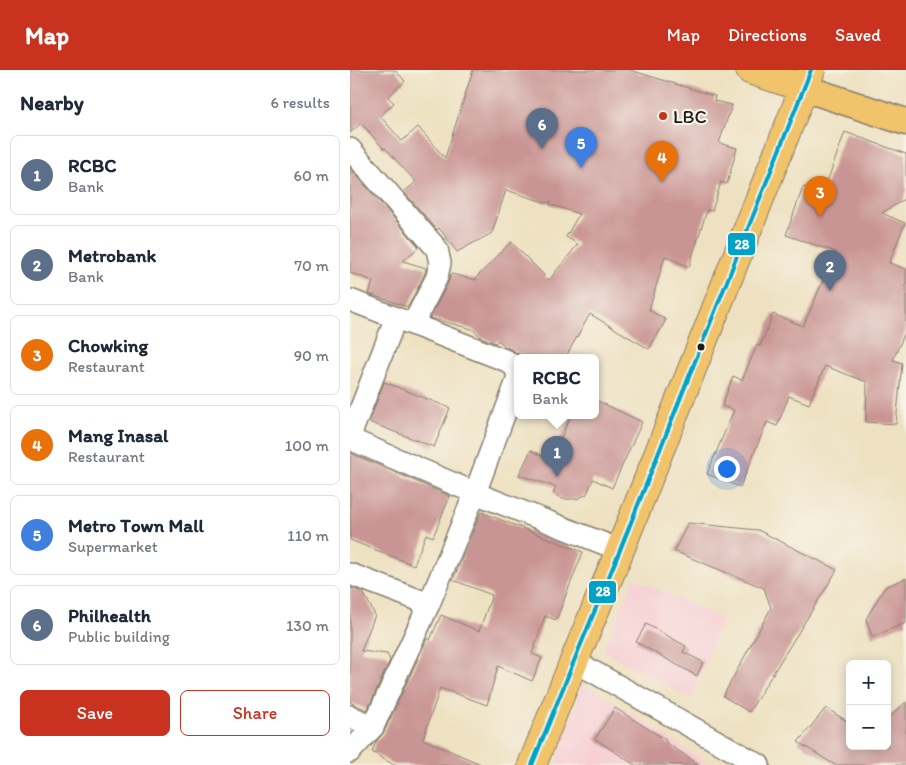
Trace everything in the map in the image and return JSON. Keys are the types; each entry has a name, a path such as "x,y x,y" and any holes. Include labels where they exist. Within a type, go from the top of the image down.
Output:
{"highway":[{"path":"532,765 808,79 750,70"}],"main road":[{"path":"808,79 906,122"}],"street":[{"path":"350,149 437,249 440,263 437,277 404,321 350,438 475,493 620,550"},
{"path":"350,300 507,361 514,366"},
{"path":"350,752 373,727 429,604 475,493 514,389"},
{"path":"350,574 429,604"},
{"path":"574,661 759,765"},
{"path":"350,716 373,727"}],"shaded area":[{"path":"634,578 722,619 691,699 603,651"},
{"path":"582,682 709,764 556,765"}],"building":[{"path":"350,70 395,70 405,81 388,97 394,103 380,116 402,141 418,127 445,158 473,70 630,70 715,96 714,101 732,105 719,143 737,148 727,184 721,182 712,211 707,210 689,267 665,256 649,310 666,320 649,349 590,314 567,354 518,354 498,340 495,343 481,337 472,329 430,318 451,274 477,280 476,278 511,242 549,280 578,244 566,237 579,214 549,204 552,201 547,203 506,190 492,233 457,252 439,228 437,230 404,192 416,182 361,123 350,133"},
{"path":"845,132 906,154 906,190 903,200 882,213 905,223 889,263 906,269 906,330 893,360 902,363 896,424 866,422 867,382 825,366 809,404 789,396 777,426 767,422 740,487 707,474 734,410 722,406 733,376 742,380 757,345 760,346 773,314 803,326 836,252 786,235 803,187 823,193"},
{"path":"350,168 419,247 403,261 426,268 408,307 369,294 373,281 350,273"},
{"path":"384,382 450,408 434,447 369,422"},
{"path":"599,401 642,422 612,488 593,479 587,494 577,499 562,499 553,493 556,487 519,475 531,450 550,460 570,419 599,419"},
{"path":"350,453 450,496 433,537 426,534 414,565 350,540"},
{"path":"481,512 583,552 556,620 545,616 532,654 542,658 532,681 498,666 487,705 440,688 423,739 483,765 394,765 372,752 376,742 384,732 427,639 430,640 441,615 479,631 492,595 453,580"},
{"path":"688,523 758,530 837,570 749,712 723,696 771,608 764,588 674,551"},
{"path":"906,578 906,623 872,637 866,619 885,587"},
{"path":"350,588 363,592 375,615 361,651 387,654 390,660 367,710 350,702"},
{"path":"646,624 686,646 683,652 703,662 697,676 636,642"},
{"path":"906,702 906,765 835,765 798,742 826,708 846,720 846,750 891,750 891,715"},
{"path":"615,708 666,740 665,742 700,765 635,765 595,739"}],"transit line":[{"name":"28","path":"532,765 620,550 811,70"}],"place":[{"name":"LBC","path":"663,116"},
{"name":"Philhealth","path":"542,149"},
{"name":"Metro Town Mall","path":"581,168"},
{"name":"Mang Inasal","path":"662,182"},
{"name":"Chowking","path":"820,217"},
{"name":"Metrobank","path":"830,291"},
{"name":"RCBC","path":"557,477"}]}
